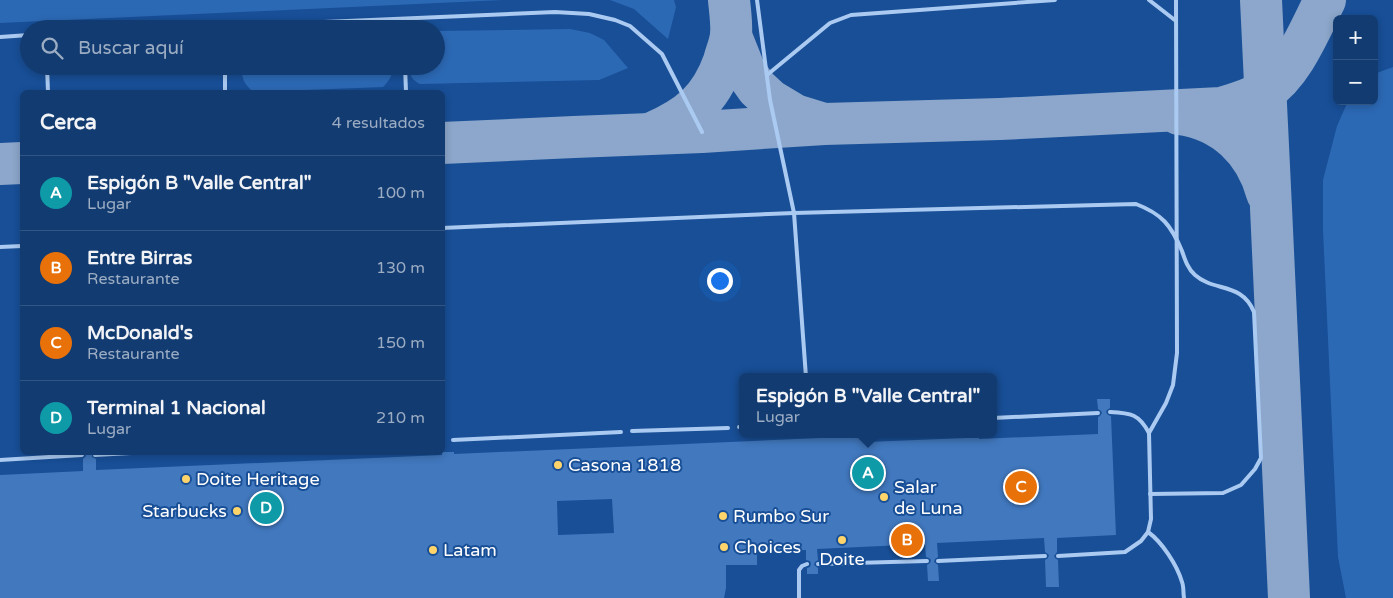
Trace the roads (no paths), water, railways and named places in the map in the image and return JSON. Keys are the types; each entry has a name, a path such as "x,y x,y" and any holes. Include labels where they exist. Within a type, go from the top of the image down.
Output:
{"lane":[{"path":"757,0 772,109 794,214 806,373"},
{"path":"767,75 830,23 850,15 1055,0"},
{"path":"1149,0 1176,21"},
{"path":"1149,434 1173,386 1177,353 1176,0"},
{"path":"379,20 555,12 589,14 615,20 630,26 662,54 702,132"},
{"path":"0,37 20,36"},
{"path":"47,75 48,90"},
{"path":"225,75 225,90"},
{"path":"405,75 406,90"},
{"path":"445,228 794,214 1136,204 1147,208 1161,216 1176,236 1188,268 1195,276 1240,294 1251,305 1254,312 1261,458 1255,470 1241,485 1223,493 1150,494"},
{"path":"0,247 20,246"},
{"path":"1058,556 1125,552 1141,541 1148,532 1151,519 1149,434 1144,424 1136,417 1128,413 1110,412"},
{"path":"997,418 1098,413"},
{"path":"632,431 728,428"},
{"path":"454,440 621,432"},
{"path":"0,460 82,455"},
{"path":"1148,532 1157,538 1172,561 1183,583 1184,598"},
{"path":"938,561 1045,556"},
{"path":"818,564 927,561"},
{"path":"799,598 798,570 806,564"}],"place":[{"name":"Casona 1818","path":"558,465"},
{"name":"Espigón B \"Valle Central\"","path":"868,473"},
{"name":"Doite Heritage","path":"186,479"},
{"name":"McDonald's","path":"1021,487"},
{"name":"Salar de Luna","path":"884,497"},
{"name":"Terminal 1 Nacional","path":"266,508"},
{"name":"Starbucks","path":"237,511"},
{"name":"Rumbo Sur","path":"723,516"},
{"name":"Doite","path":"842,540"},
{"name":"Entre Birras","path":"907,540"},
{"name":"Choices","path":"724,547"},
{"name":"Latam","path":"433,550"}]}
